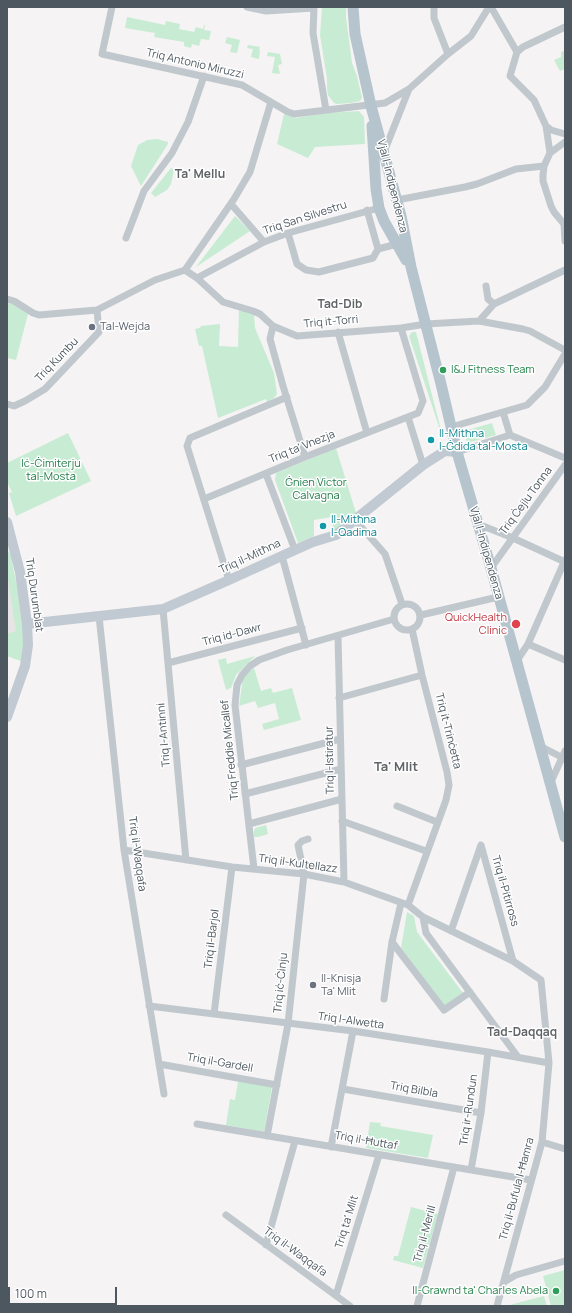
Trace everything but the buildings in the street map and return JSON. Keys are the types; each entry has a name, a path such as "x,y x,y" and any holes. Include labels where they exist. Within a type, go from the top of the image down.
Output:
{"main road":[{"name":"Vjal l-Indipendenza","path":"353,7 355,34 371,106 401,216 411,267 457,452 491,568 565,837"},
{"name":"Vjal l-Indipendenza","path":"371,106 376,189 379,208 384,221 411,267"},
{"path":"376,189 382,184 393,186"},
{"path":"384,221 391,221 401,216"}],"street":[{"name":"Triq Antonio Miruzzi","path":"112,7 102,54 242,85 270,102 294,114 371,106 385,103 409,89"},
{"path":"248,7 266,9 314,7 313,33 326,110"},
{"path":"434,7 434,18 448,54"},
{"path":"384,152 409,89 448,54 471,36 490,7 517,52"},
{"path":"550,153 546,126 534,100 510,76 517,52 523,47 565,27"},
{"path":"126,238 144,191 172,154 188,122 204,76"},
{"path":"7,300 14,301 39,315 97,310 155,280 185,270 250,172 270,102"},
{"path":"546,126 551,130 565,134"},
{"path":"565,142 550,153 544,166 543,175 543,181 551,206 554,212 565,224 565,241"},
{"path":"397,200 466,187 522,168 544,166"},
{"path":"230,204 264,242"},
{"name":"Triq San Silvestru","path":"197,278 264,242 288,233 367,210 379,208"},
{"path":"288,233 297,264 306,270 319,272 373,258 378,249 367,210"},
{"path":"378,249 397,244"},
{"name":"Triq it-Torri","path":"185,270 197,278 223,302 260,314 273,326 297,336 401,328 426,324 479,321 530,331 564,351"},
{"path":"479,321 494,304 565,270"},
{"path":"486,286 488,299 494,304"},
{"name":"Triq Kumbu","path":"7,404 14,406 45,389 99,332 97,310"},
{"path":"273,326 270,339 305,457"},
{"name":"Triq ta' Vnezja","path":"204,499 305,457 418,413 423,401 401,328"},
{"path":"338,332 367,433"},
{"path":"451,427 527,405 545,387 564,351"},
{"path":"228,580 187,446 190,438 286,397"},
{"path":"504,412 510,435"},
{"path":"408,416 423,464"},
{"path":"457,452 510,435 565,458"},
{"name":"Triq il-Mitħna","path":"27,624 163,608 313,542 336,535 423,464 445,451 457,452"},
{"name":"Triq Ċejlu Tonna","path":"491,568 565,465"},
{"path":"266,474 295,550"},
{"path":"354,520 385,554 402,604"},
{"name":"Triq Durumblat","path":"7,522 20,572 27,624 28,645 25,666 7,717"},
{"path":"478,524 565,561 528,644 516,662"},
{"path":"282,556 306,645"},
{"path":"421,615 498,597"},
{"path":"406,603 414,605 421,615 419,624 412,629 403,629 394,619 396,610 402,604 406,603"},
{"name":"Triq l-Antinni","path":"163,608 186,860"},
{"name":"Triq il-Waqqafa","path":"99,616 124,850 164,1094"},
{"name":"Triq Freddie Micallef","path":"254,869 235,705 237,685 242,675 250,666 259,660 394,619"},
{"name":"Triq id-Dawr","path":"168,663 302,628"},
{"name":"Triq it-Trinċetta","path":"384,999 392,942 404,904 446,800 448,785 447,772 422,675 412,629"},
{"name":"Triq l-Istiratur","path":"338,636 344,882"},
{"path":"528,644 565,660"},
{"path":"339,698 422,675"},
{"path":"241,765 340,739"},
{"path":"540,746 564,756 550,784"},
{"path":"245,794 341,769"},
{"path":"249,824 342,799"},
{"path":"397,806 437,822"},
{"path":"342,820 426,851"},
{"name":"Triq iċ-Ċinju","path":"267,1136 288,1024 304,874 298,845 302,841 308,839"},
{"name":"Triq il-Pitirross","path":"451,931 481,845 513,962"},
{"name":"Triq il-Kultellazz","path":"124,850 232,867 304,874 344,882 404,904 423,917 513,962 542,980"},
{"name":"Triq il-Barjol","path":"214,1014 232,867"},
{"path":"423,917 426,933 518,1057"},
{"path":"392,942 444,1010 470,992"},
{"name":"Triq il-Bufula l-Ħamra","path":"497,1306 542,1142 549,1063 542,980"},
{"name":"Triq l-Alwetta","path":"149,1006 353,1031 549,1063"},
{"path":"331,1147 353,1031"},
{"name":"Triq ir-Rundun","path":"471,1170 481,1113 488,1052"},
{"name":"Triq il-Gardell","path":"159,1064 277,1085"},
{"name":"Triq Bilbla","path":"343,1089 481,1113"},
{"name":"Triq il-Ħuttaf","path":"197,1124 531,1180"},
{"path":"266,1244 295,1141"},
{"path":"542,1142 565,1149"},
{"name":"Triq ta' Mlit","path":"336,1295 379,1155"},
{"name":"Triq il-Merill","path":"417,1306 454,1167"},
{"name":"Triq il-Waqqafa","path":"226,1215 350,1306"},
{"path":"504,1282 516,1275 565,1261"},
{"path":"508,1266 516,1275"}],"shaded area":[{"path":"7,550 12,562 21,661 7,656"}],"green space":[{"path":"322,7 346,7 352,63 357,76 362,98 360,101 337,104 334,103 328,95 320,35"},
{"path":"127,17 165,25 166,21 180,24 179,29 194,32 196,27 203,29 205,25 204,30 211,31 209,40 201,39 199,46 192,44 191,48 184,46 184,42 154,37 155,33 125,28"},
{"path":"227,37 240,40 237,53 230,52 232,45 225,43"},
{"path":"248,45 260,47 259,59 251,57 253,49 247,48"},
{"path":"565,51 565,69 560,71 554,60 561,57 561,52"},
{"path":"268,52 280,54 282,64 278,65 280,74 272,73 275,57 267,56"},
{"path":"359,111 364,117 365,144 315,147 308,158 277,144 284,114 295,118 328,113"},
{"path":"157,139 168,142 168,144 141,186 131,166 138,145 147,140"},
{"path":"171,168 174,170 171,184 167,190 155,197 151,193"},
{"path":"235,216 250,231 196,267"},
{"path":"7,303 13,304 28,314 16,360 7,358"},
{"path":"239,308 254,315 255,328 274,373 277,394 274,398 267,402 266,399 218,418 202,346 199,346 195,329 200,328 201,326 220,324 219,346 238,347"},
{"path":"412,332 416,332 444,442 409,336"},
{"path":"492,423 496,435 467,443 464,431"},
{"name":"Iċ-Ċimiterju tal-Mosta","path":"68,433 91,481 16,516 9,493 12,492 7,482 7,463"},
{"name":"Ġnien Victor Calvagna","path":"336,448 356,513 334,531 331,517 314,520 314,536 298,543 275,480 276,473"},
{"path":"7,550 14,558 12,562 22,610 24,650 21,661 7,656 7,634 16,631 7,573"},
{"path":"255,656 236,675 231,688 226,690 218,660 226,658 227,664"},
{"path":"254,668 261,691 271,688 273,693 292,688 301,720 264,730 262,724 279,719 275,703 258,708 255,701 239,706 243,678"},
{"path":"266,825 268,834 254,837 255,828"},
{"path":"407,912 414,916 417,932 463,993 445,1006 401,948"},
{"path":"238,1081 272,1087 264,1132 226,1125 230,1099 235,1100"},
{"path":"370,1122 381,1123 380,1126 433,1135 428,1158 366,1148"},
{"path":"411,1207 438,1214 423,1268 393,1260 394,1256 398,1256"},
{"name":"Il-Grawnd ta' Charles Abela","path":"565,1270 565,1306 551,1306 543,1276"},
{"path":"544,1296 547,1306 507,1306 517,1303"}],"place":[{"name":"Tal-Wejda","path":"92,327"},
{"name":"I&J Fitness Team","path":"443,370"},
{"name":"Il-Mitħna l-Ġdida tal-Mosta","path":"431,440"},
{"name":"Il-Mitħna l-Qadima","path":"323,526"},
{"name":"QuickHealth Clinic","path":"516,624"},
{"name":"Il-Knisja Ta' Mlit","path":"313,985"},
{"name":"Il-Grawnd ta' Charles Abela","path":"556,1291"}],"district":[{"name":"Ta' Mellu","path":"200,175"},
{"name":"Tad-Dib","path":"340,305"},
{"name":"Ta' Mlit","path":"396,767"},
{"name":"Tad-Daqqaq","path":"522,1033"}]}
